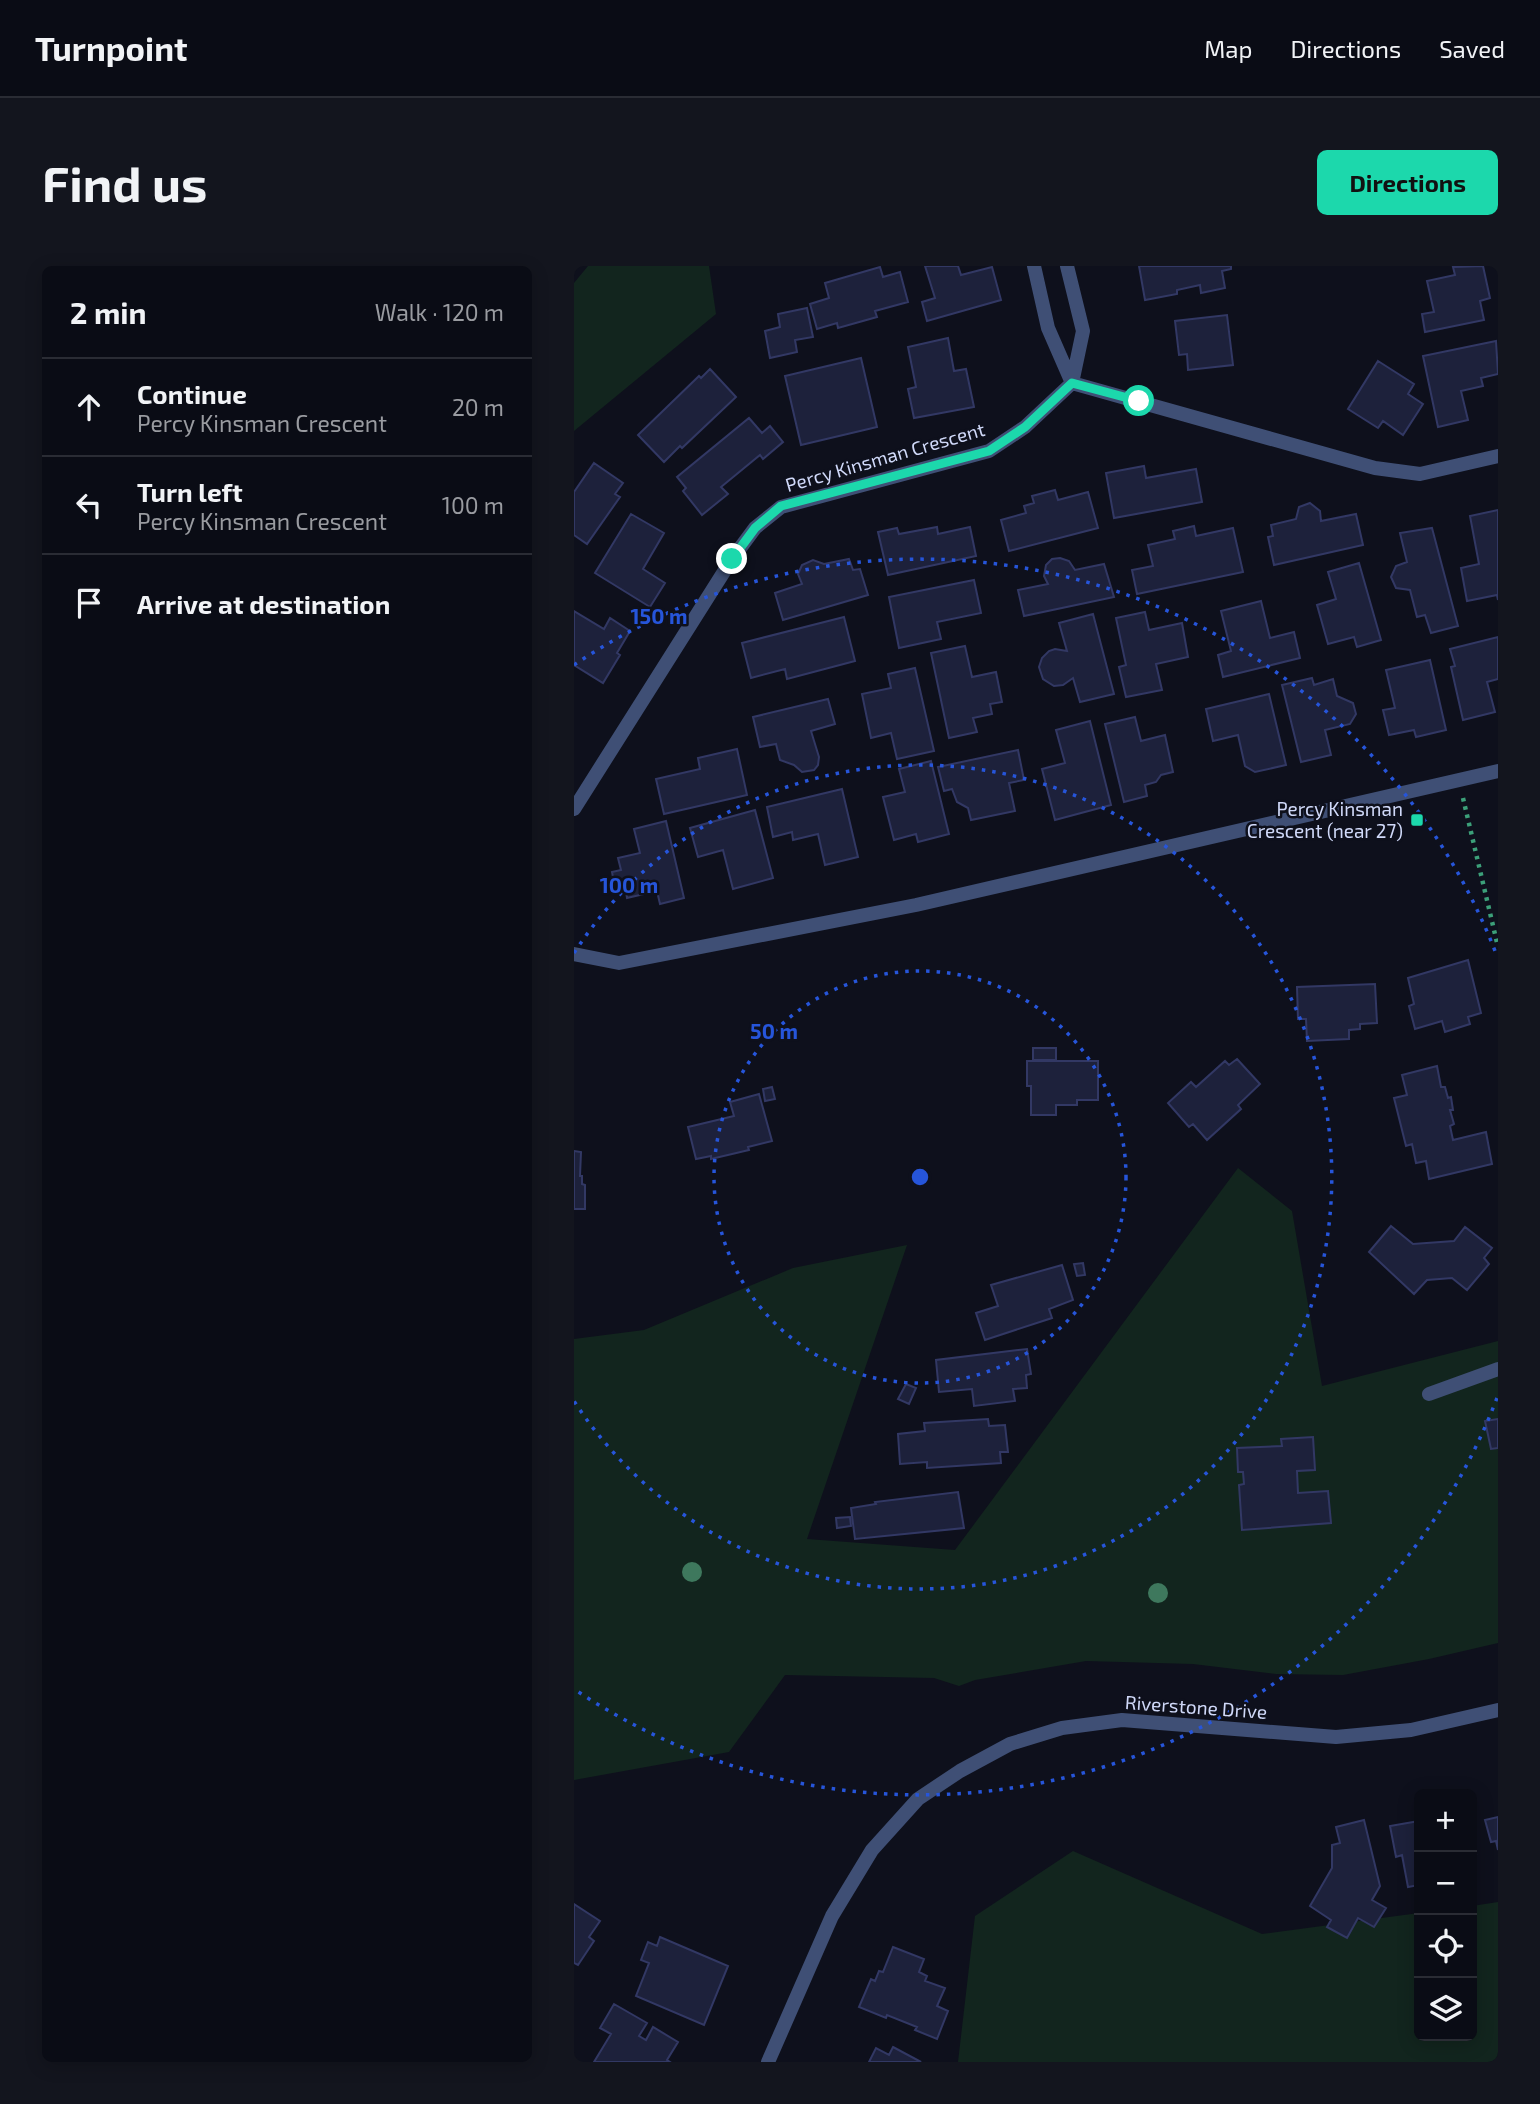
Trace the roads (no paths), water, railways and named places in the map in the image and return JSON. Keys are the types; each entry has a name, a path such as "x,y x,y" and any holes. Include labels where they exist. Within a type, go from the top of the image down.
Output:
{"street":[{"path":"1034,266 1048,328 1072,383"},
{"path":"1067,266 1083,331 1072,383"},
{"path":"1072,383 1376,468 1420,474 1498,456"},
{"name":"Percy Kinsman Crescent","path":"574,808 732,559 755,528 781,506 989,451 1025,427 1072,383"},
{"path":"574,954 620,963 916,905 1498,771"},
{"path":"1429,1394 1498,1369"},
{"name":"Riverstone Drive","path":"768,2062 832,1916 872,1850 918,1799 960,1771 1010,1744 1062,1728 1122,1720 1336,1737 1411,1730 1498,1710"}],"place":[{"name":"Percy Kinsman Crescent (near 27)","path":"1417,820"}]}
